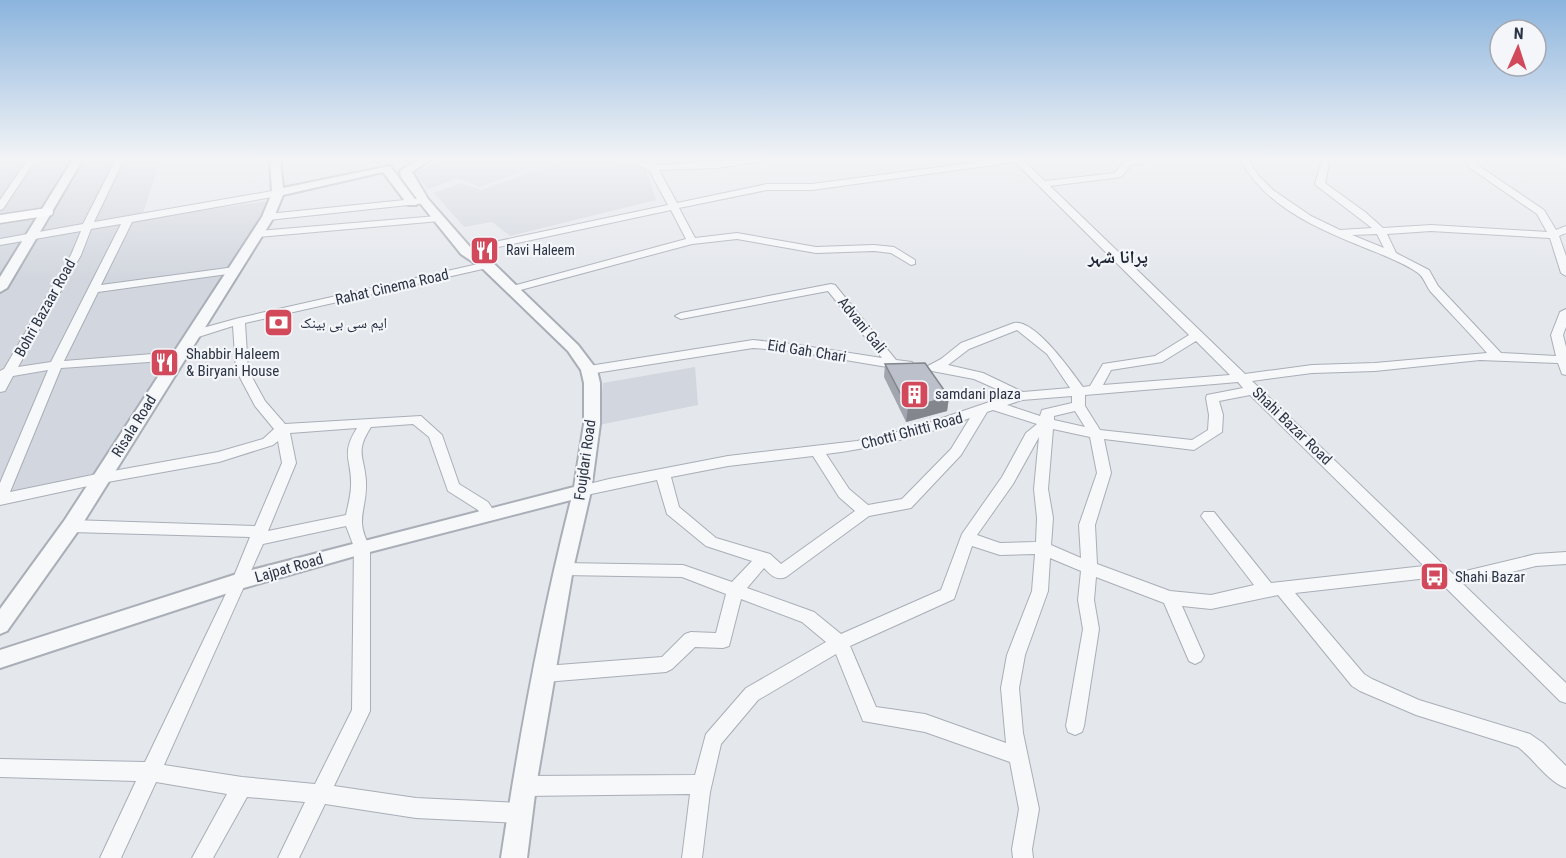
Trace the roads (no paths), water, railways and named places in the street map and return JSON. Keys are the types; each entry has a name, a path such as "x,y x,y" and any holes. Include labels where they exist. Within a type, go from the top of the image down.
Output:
{"main road":[{"path":"0,219 47,212"}],"street":[{"path":"0,288 55,199"},
{"name":"Bohri Bazaar Road","path":"0,388 4,373 75,255 101,199"},
{"path":"0,242 240,199"},
{"name":"Risala Road","path":"0,625 71,526 258,234 275,199"},
{"path":"416,199 466,251 487,264 513,289 573,348 590,370"},
{"path":"670,199 692,241"},
{"path":"466,251 711,199"},
{"name":"Shahi Bazar Road","path":"1057,199 1566,695"},
{"path":"1277,199 1302,216 1425,272 1433,286 1498,357"},
{"path":"1341,199 1367,217 1383,233 1392,255"},
{"path":"1521,199 1541,212 1554,235 1566,273"},
{"path":"268,217 418,202"},
{"path":"258,234 437,219"},
{"path":"0,500 56,365 128,220"},
{"path":"1342,233 1383,233 1431,228 1554,235 1566,229"},
{"path":"513,289 692,241 737,236 816,250 874,248 894,250 911,262"},
{"name":"Rahat Cinema Road","path":"192,335 238,321 487,264"},
{"path":"94,289 234,270"},
{"name":"Advani Gali","path":"681,316 831,287 893,364"},
{"path":"1565,364 1557,335 1566,312"},
{"path":"110,858 240,581 289,463 282,429 260,403 242,370 238,321"},
{"path":"932,366 945,362 965,346 1018,326 1051,351 1084,395 1104,473 1087,525 1089,568 1086,600 1091,629 1075,726"},
{"path":"1023,858 1022,849 1029,809 1010,688 1016,655 1040,591 1045,518 1041,489 1047,413 1084,395 1107,367 1158,359 1197,335"},
{"name":"Eid Gah Chari","path":"590,370 753,344 777,344 893,364 932,366 970,372 999,383 1021,396"},
{"path":"4,373 56,365 178,356"},
{"name":"Chotti Ghitti Road","path":"582,491 728,460 857,446 913,433 1021,396 1084,395 1312,369 1375,367 1480,356 1565,364"},
{"name":"Foujdari Road","path":"514,858 524,786 563,569 582,491 592,424 593,392 590,370"},
{"path":"663,473 672,510 711,542 764,558 780,573 865,511 906,504 956,452 988,408 1095,434 1194,445 1215,432 1212,398 1254,390"},
{"path":"0,500 102,477 219,457 268,442 282,429 416,419 435,435 453,487 483,506 489,516"},
{"path":"288,858 361,711 362,547 354,537 359,476 353,462 356,441 367,423"},
{"path":"692,858 702,784 713,740 752,694 840,643 948,594 967,538 1008,480 1031,436 1047,423"},
{"path":"816,450 844,493 865,511"},
{"name":"Lajpat Road","path":"0,659 240,581 362,547 582,491"},
{"path":"1209,516 1358,680 1416,707 1523,740 1536,749 1566,780"},
{"path":"71,526 259,535 354,519"},
{"path":"967,538 1000,549 1042,548 1153,593 1170,598 1211,602 1352,579 1429,572 1451,581 1536,560 1566,558"},
{"path":"545,674 666,664 691,639 723,641 735,590 764,558"},
{"path":"563,569 683,571 808,617 840,643 870,715 925,723 1019,756"},
{"path":"1170,598 1195,656"},
{"path":"1548,677 1566,677"},
{"path":"0,768 151,772 242,787 321,794 416,808 520,813"},
{"path":"524,786 702,784"},
{"path":"202,858 242,787"}],"place":[{"name":"Ravi Haleem","path":"485,250"},
{"name":"ایم سی بی بینک","path":"279,323"},
{"name":"Shabbir Haleem & Biryani House","path":"165,363"},
{"name":"samdani plaza","path":"914,394"},
{"name":"Shahi Bazar","path":"1434,577"}],"district":[{"name":"پرانا شہر","path":"1118,256"}]}
